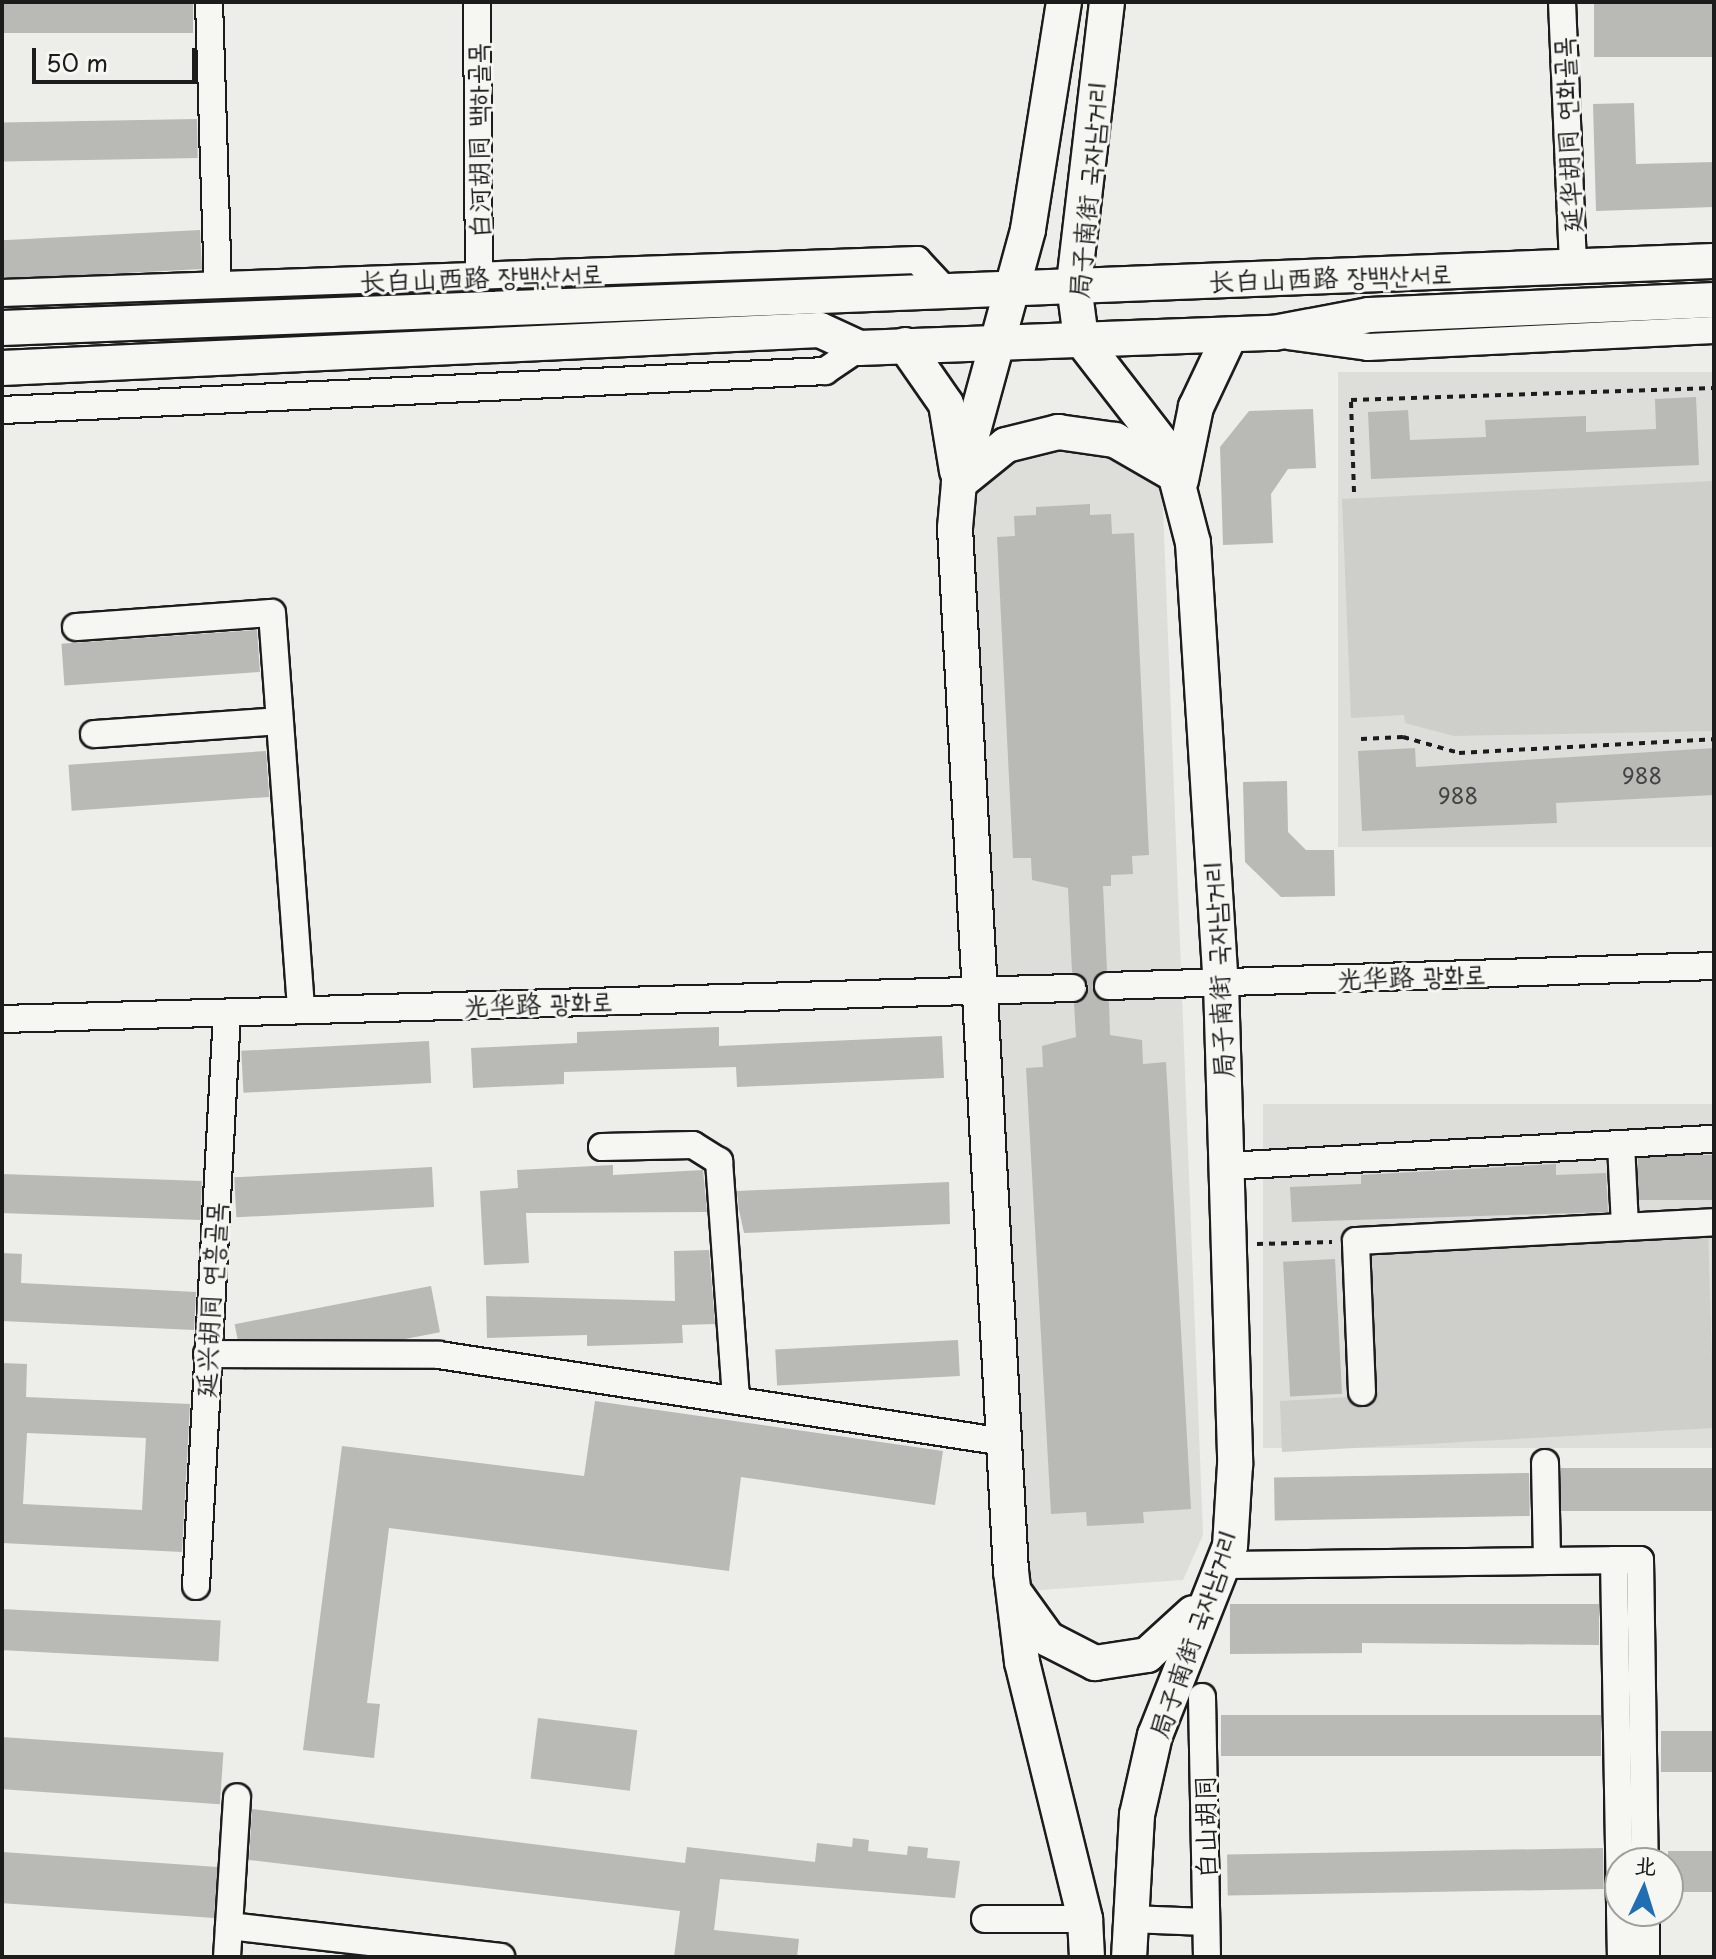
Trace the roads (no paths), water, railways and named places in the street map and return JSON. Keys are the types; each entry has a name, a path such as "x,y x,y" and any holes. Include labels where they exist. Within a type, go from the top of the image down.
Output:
{"main road":[{"name":"局子南街 국자남거리","path":"1064,2 1015,290 959,483 955,528 985,991 1013,1588 1030,1700 1085,1919 1087,1957"},
{"name":"局子南街 국자남거리","path":"1107,2 1074,285 1081,339 1170,454 1181,480 1193,543 1221,983 1236,1499 1221,1565 1155,1735 1137,1815 1129,1957"},
{"name":"长白山西路 장백산서로","path":"2,328 1714,261"},
{"name":"长白山西路 장백산서로","path":"2,368 820,330 859,348 1230,335 1274,333 1369,315 1714,300"},
{"path":"905,345 946,404 959,483 1006,445 1058,432 1115,440 1181,480 1196,407 1230,335"},
{"path":"1013,1588 1048,1639 1110,1664 1147,1655 1206,1600"}],"street":[{"path":"209,2 218,283"},
{"name":"白河胡同 백하골목","path":"477,2 479,279"},
{"name":"延华胡同 연화골목","path":"1562,2 1573,267"},
{"name":"长白山西路 장백산서로","path":"2,293 218,283 479,279 917,260 946,291"},
{"name":"长白山西路 장백산서로","path":"1274,333 1368,347 1714,330"},
{"path":"2,410 825,371 859,348"},
{"path":"76,627 272,613 301,1010"},
{"path":"94,734 279,721"},
{"name":"光华路 광화로","path":"1108,986 1714,966"},
{"name":"光华路 광화로","path":"2,1019 1073,988"},
{"name":"延兴胡同 연흥골목","path":"196,1586 227,1014"},
{"path":"1227,1166 1714,1139"},
{"path":"1621,1144 1625,1227"},
{"path":"602,1147 693,1145 719,1161 728,1360 736,1400"},
{"path":"1362,1392 1356,1241 1714,1222"},
{"path":"207,1354 439,1355 1004,1442"},
{"path":"1545,1463 1547,1561"},
{"path":"1614,1560 1619,1847"},
{"path":"1221,1565 1640,1560 1645,1847"},
{"name":"白山胡同","path":"1202,1697 1207,1957"},
{"path":"227,1957 237,1797"},
{"path":"985,1919 1085,1919"},
{"path":"1130,1919 1206,1922"},
{"path":"229,1926 501,1957"},
{"path":"1620,1927 1621,1957"},
{"path":"1646,1927 1646,1957"}]}
